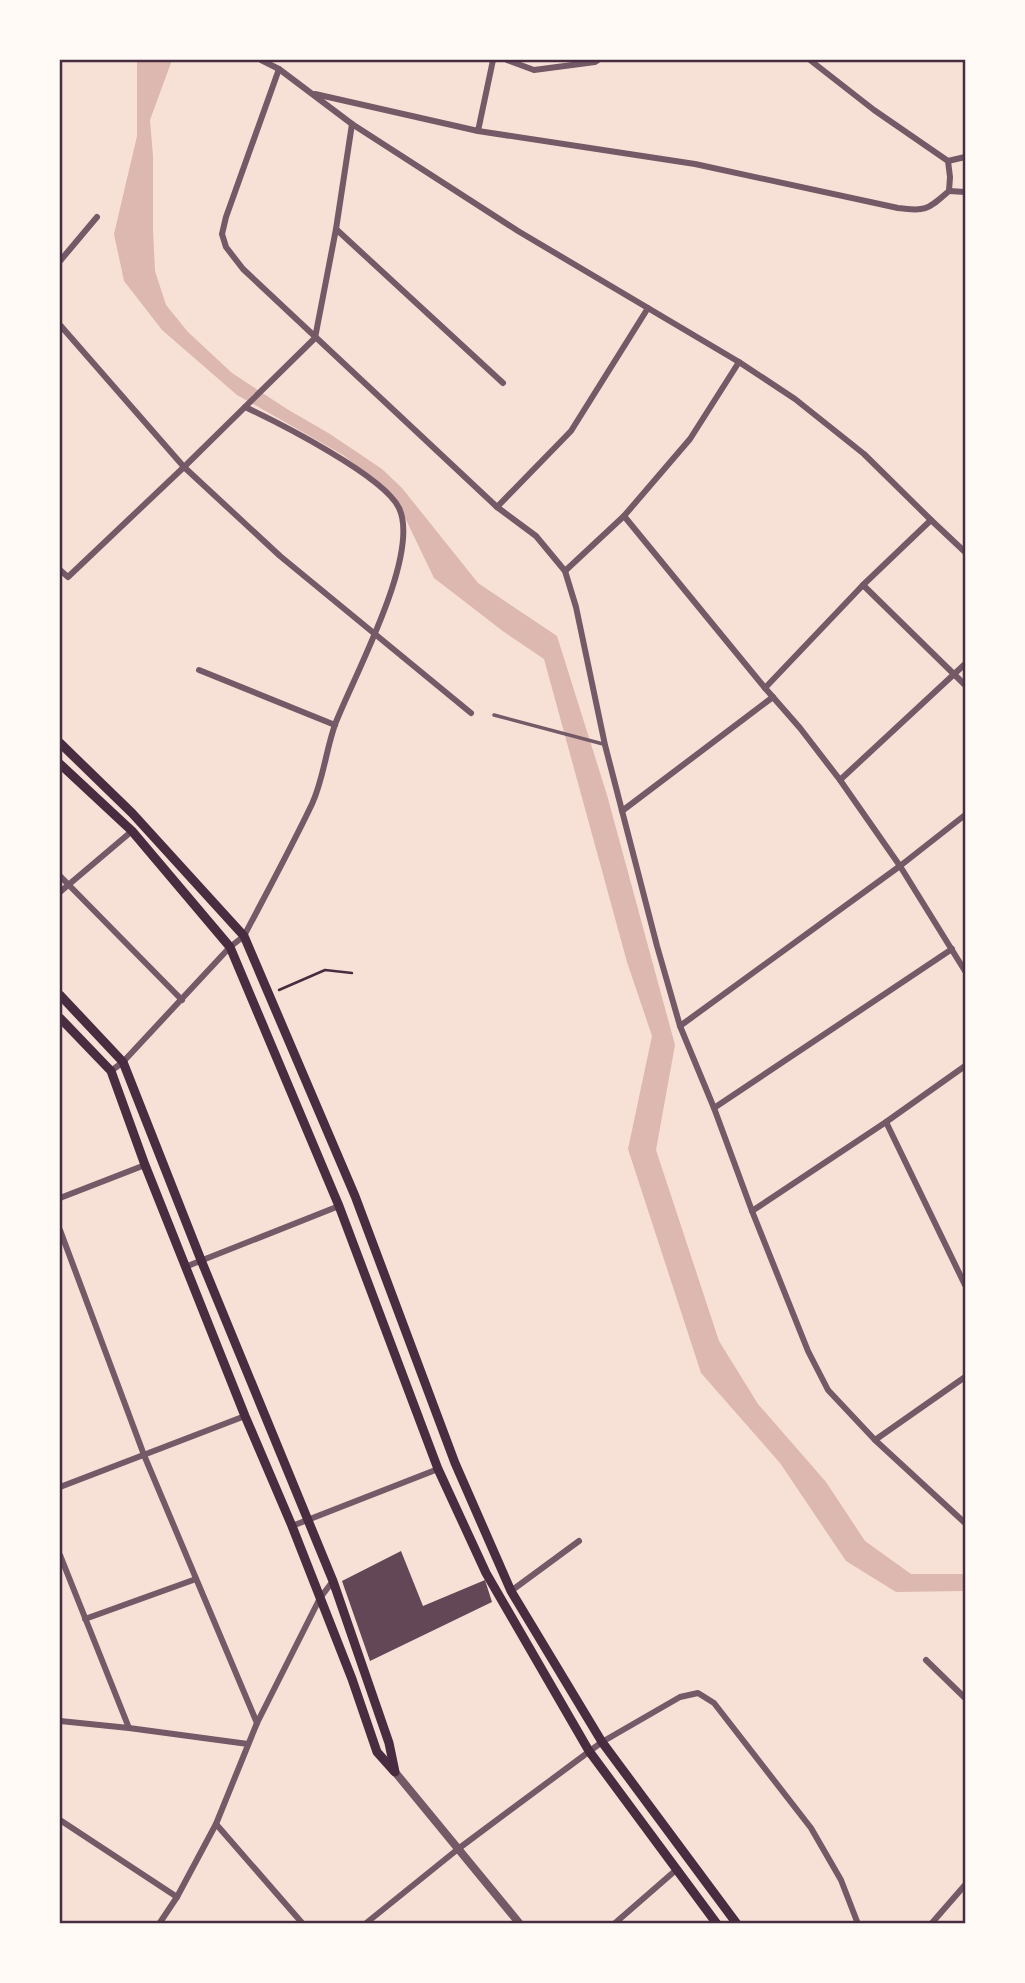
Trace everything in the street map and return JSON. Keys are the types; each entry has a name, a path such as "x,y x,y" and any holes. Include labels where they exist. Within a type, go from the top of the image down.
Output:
{"main road":[{"path":"60,743 132,813 244,936 355,1196 455,1463 511,1591 602,1742 737,1923"},
{"path":"60,764 132,831 230,947 339,1206 438,1469 486,1573 589,1751 716,1923"},
{"path":"60,995 123,1062 201,1261 333,1581 388,1743 395,1772"},
{"path":"60,1018 111,1071 185,1267 352,1679 377,1752 395,1772"}],"street":[{"path":"261,60 279,69 352,124 518,231 739,362 795,399 864,454 965,552"},
{"path":"478,131 494,60"},
{"path":"507,60 534,70 598,60"},
{"path":"810,60 874,110 947,161 949,191"},
{"path":"279,69 226,217 222,234 226,247 243,269 315,338 497,507 536,536 565,571 576,607 605,745 680,1026 808,1351 828,1390 875,1440 965,1523"},
{"path":"313,93 478,131 695,164 898,208 919,211 930,207 949,191 965,191"},
{"path":"60,570 68,577 315,338 336,229 352,124"},
{"path":"947,161 965,157"},
{"path":"60,261 97,216"},
{"path":"336,229 503,383"},
{"path":"497,507 570,431 648,308"},
{"path":"60,325 184,467 281,556 471,713"},
{"path":"565,571 624,516 690,439 739,362"},
{"path":"111,1071 123,1062 230,947 244,936 314,800 335,725 392,592 401,561 401,512 389,494 286,426 246,406"},
{"path":"624,516 840,780 900,866 965,971"},
{"path":"765,688 863,585 931,520"},
{"path":"863,585 965,685"},
{"path":"840,780 965,664"},
{"path":"199,670 335,725"},
{"path":"622,811 773,697"},
{"path":"680,1026 900,866 965,815"},
{"path":"60,892 132,831"},
{"path":"60,876 182,1000"},
{"path":"714,1108 952,949"},
{"path":"752,1211 965,1066"},
{"path":"886,1122 965,1285"},
{"path":"60,1198 145,1165"},
{"path":"185,1267 339,1206"},
{"path":"60,1230 144,1455 257,1723"},
{"path":"875,1440 965,1377"},
{"path":"60,1487 245,1416"},
{"path":"292,1526 438,1469"},
{"path":"511,1591 579,1541"},
{"path":"60,1555 129,1728"},
{"path":"86,1619 197,1579"},
{"path":"159,1923 177,1897 216,1824 257,1723 320,1598 333,1581"},
{"path":"926,1661 965,1698"},
{"path":"365,1923 458,1849 602,1742 680,1696 698,1693 714,1703 811,1828 841,1880 858,1923"},
{"path":"60,1721 248,1744"},
{"path":"395,1772 520,1923"},
{"path":"60,1820 177,1897"},
{"path":"216,1824 303,1923"},
{"path":"614,1923 677,1870"},
{"path":"931,1923 965,1885"}],"lane":[{"path":"494,715 605,745"}],"path":[{"path":"269,994 325,970 352,973"}],"shaded area":[{"path":"137,60 172,60 150,120 155,271 166,305 188,332 232,373 382,469 402,488 478,583 557,636 607,795 675,1045 656,1150 719,1341 758,1404 826,1482 865,1541 911,1574 965,1574 965,1591 896,1592 846,1561 780,1463 701,1373 628,1149 652,1036 627,962 544,659 434,578 394,495 343,455 237,395 162,330 124,281 114,234 137,136"}],"building":[{"path":"401,1551 423,1606 485,1580 492,1602 370,1661 342,1581"}]}
